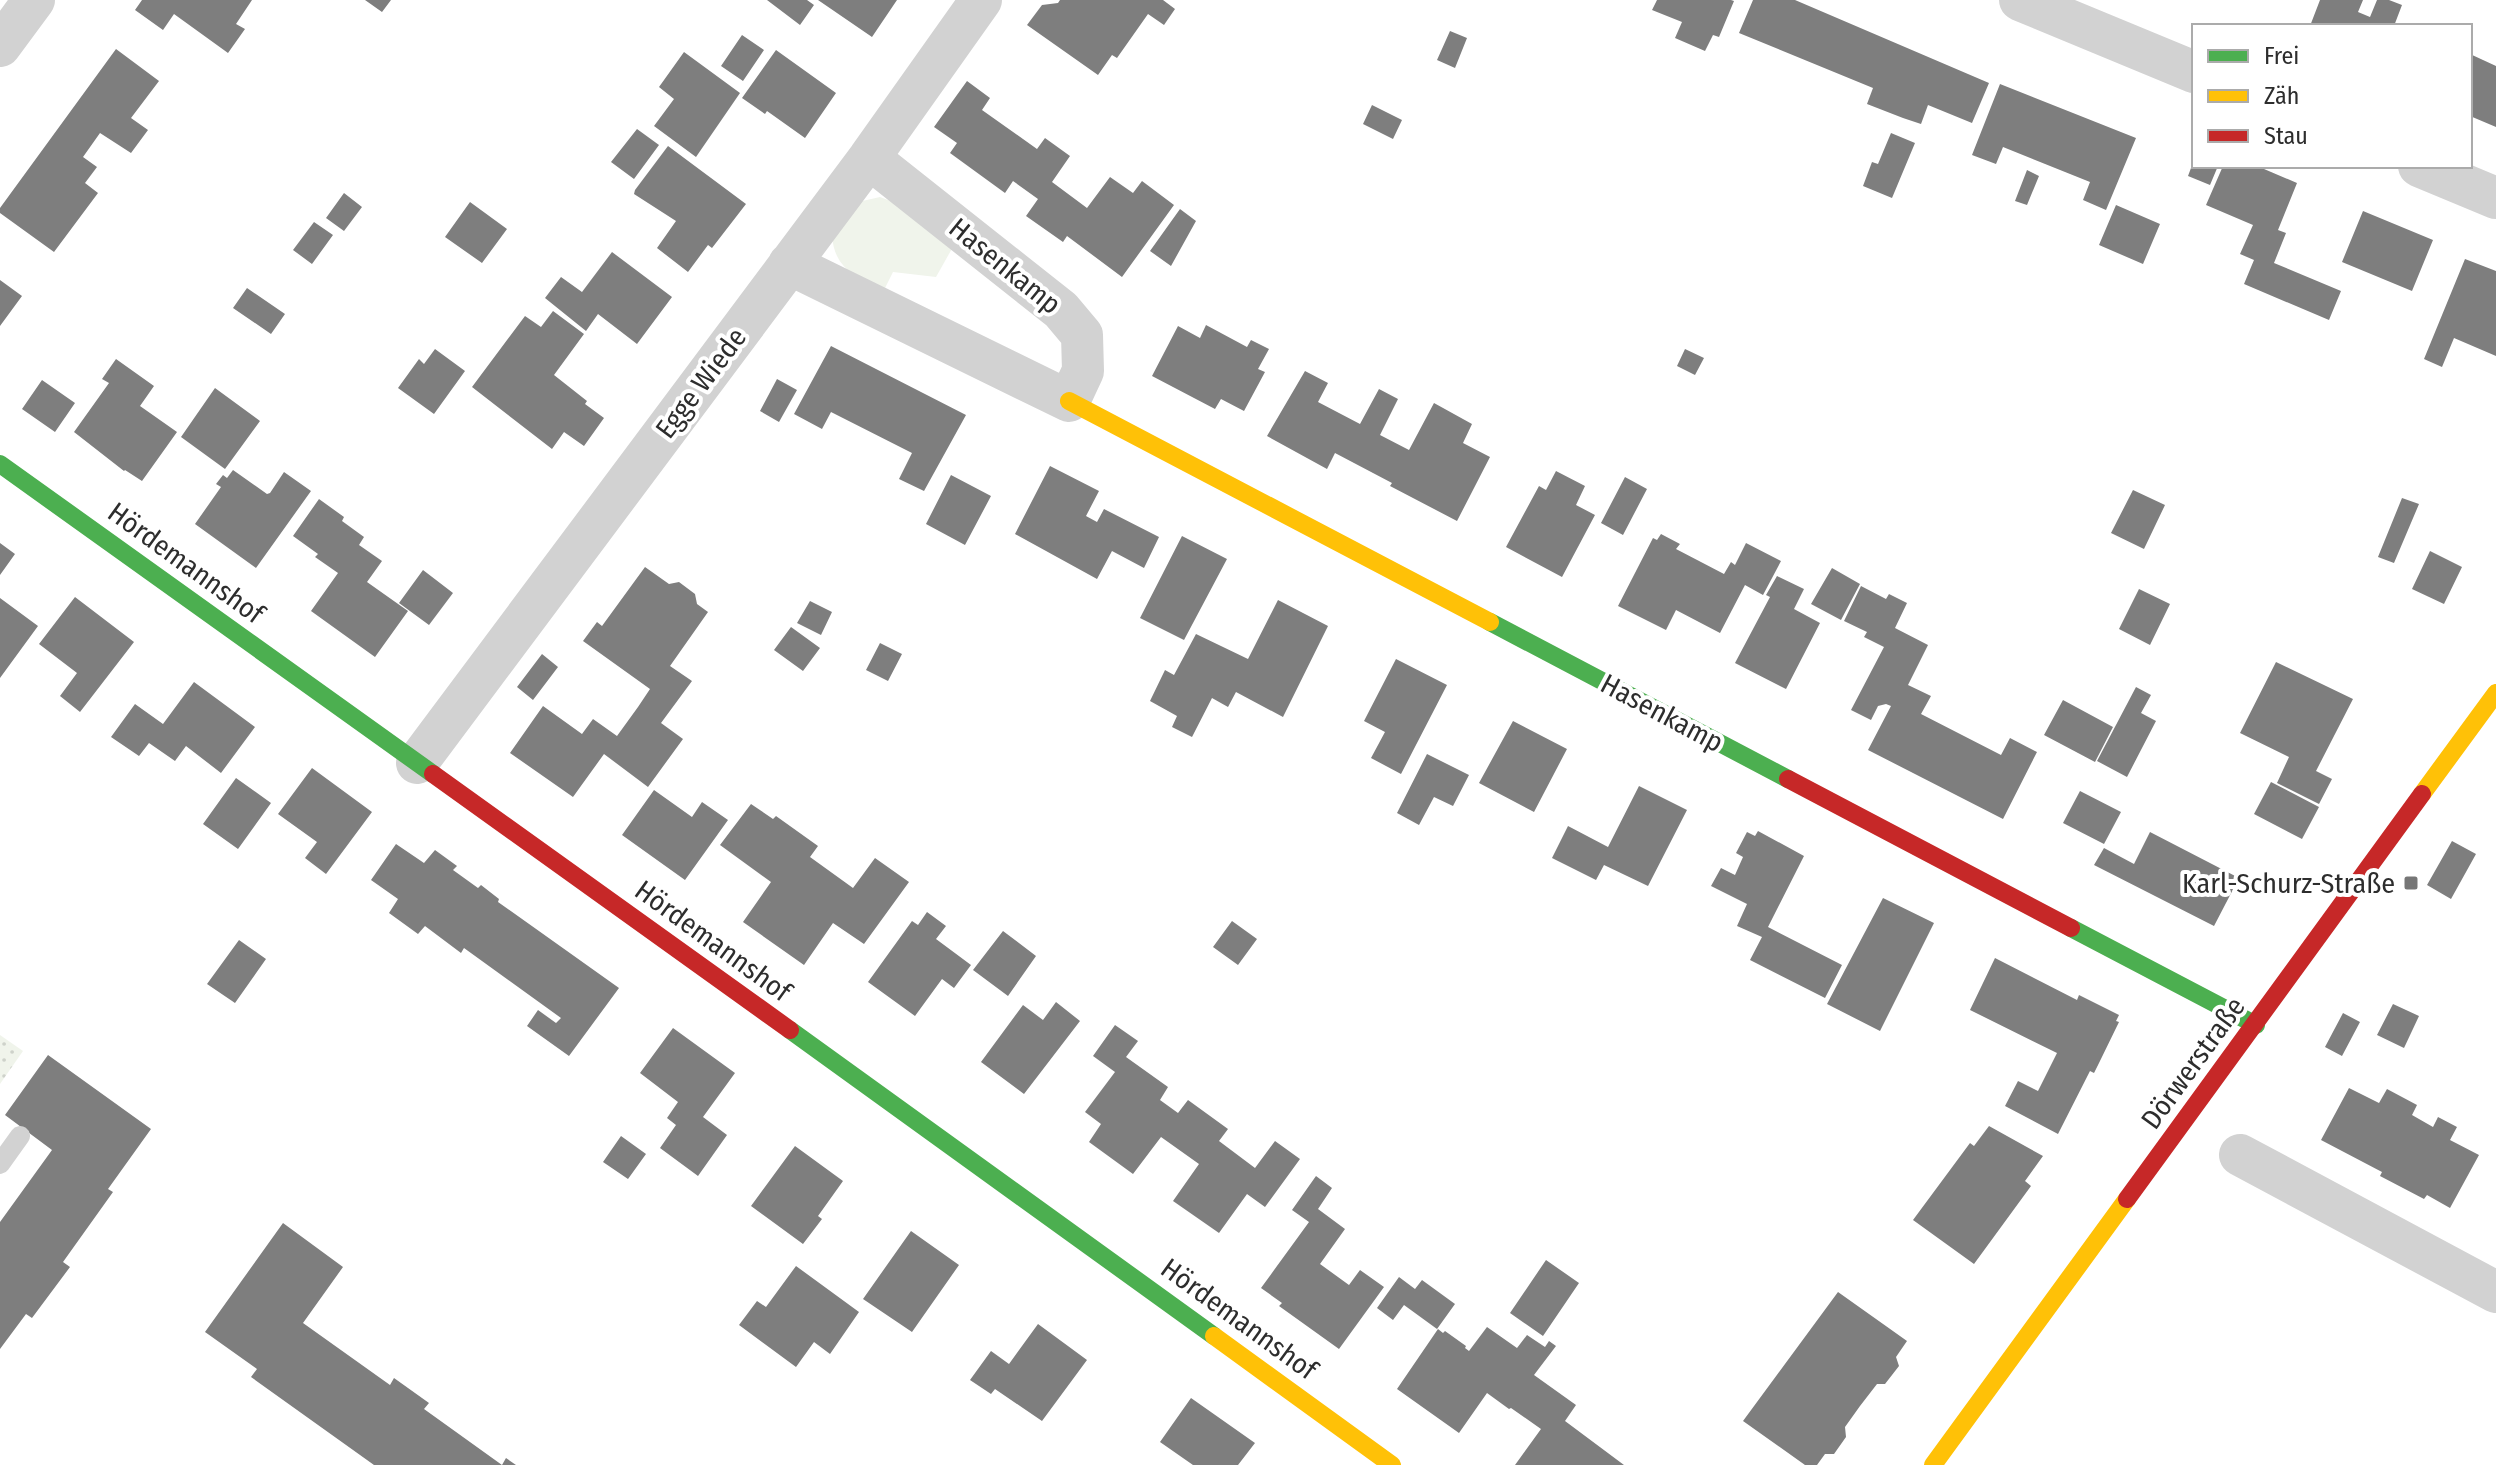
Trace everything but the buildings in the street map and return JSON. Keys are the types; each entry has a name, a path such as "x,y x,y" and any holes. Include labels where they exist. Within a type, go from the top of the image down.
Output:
{"street":[{"path":"0,46 34,0"},
{"name":"Egge Wiede","path":"417,763 869,158 981,0"},
{"path":"2020,0 2192,71"},
{"name":"Hasenkamp","path":"869,158 1061,310 1082,335 1083,371 1069,401"},
{"path":"2424,168 2496,198"},
{"name":"Hasenkamp","path":"789,264 1069,401 2256,1025"},
{"name":"Hördemannshof","path":"0,464 1392,1465"},
{"name":"Dörwerstraße","path":"1933,1465 2496,693"},
{"path":"2240,1155 2496,1292"}],"lane":[{"path":"0,1164 20,1136"}],"shaded area":[{"path":"880,197 904,206 954,245 936,277 893,272 883,292 842,264 832,235 858,202"},
{"path":"0,1035 23,1051 0,1084"}],"traffic: fast":[{"path":"0,464 433,774"},
{"path":"1490,622 1788,779"},
{"path":"2071,928 2256,1025"},
{"path":"790,1030 1214,1336"}],"traffic: slow":[{"path":"1069,401 1490,622"},
{"path":"2422,794 2496,693"},
{"path":"1933,1465 2127,1199"},
{"path":"1214,1336 1392,1465"}],"traffic: jam":[{"path":"433,774 790,1030"},
{"path":"1788,779 2071,928"},
{"path":"2127,1199 2422,794"}],"place":[{"name":"Karl-Schurz-Straße","path":"2411,883"}]}
